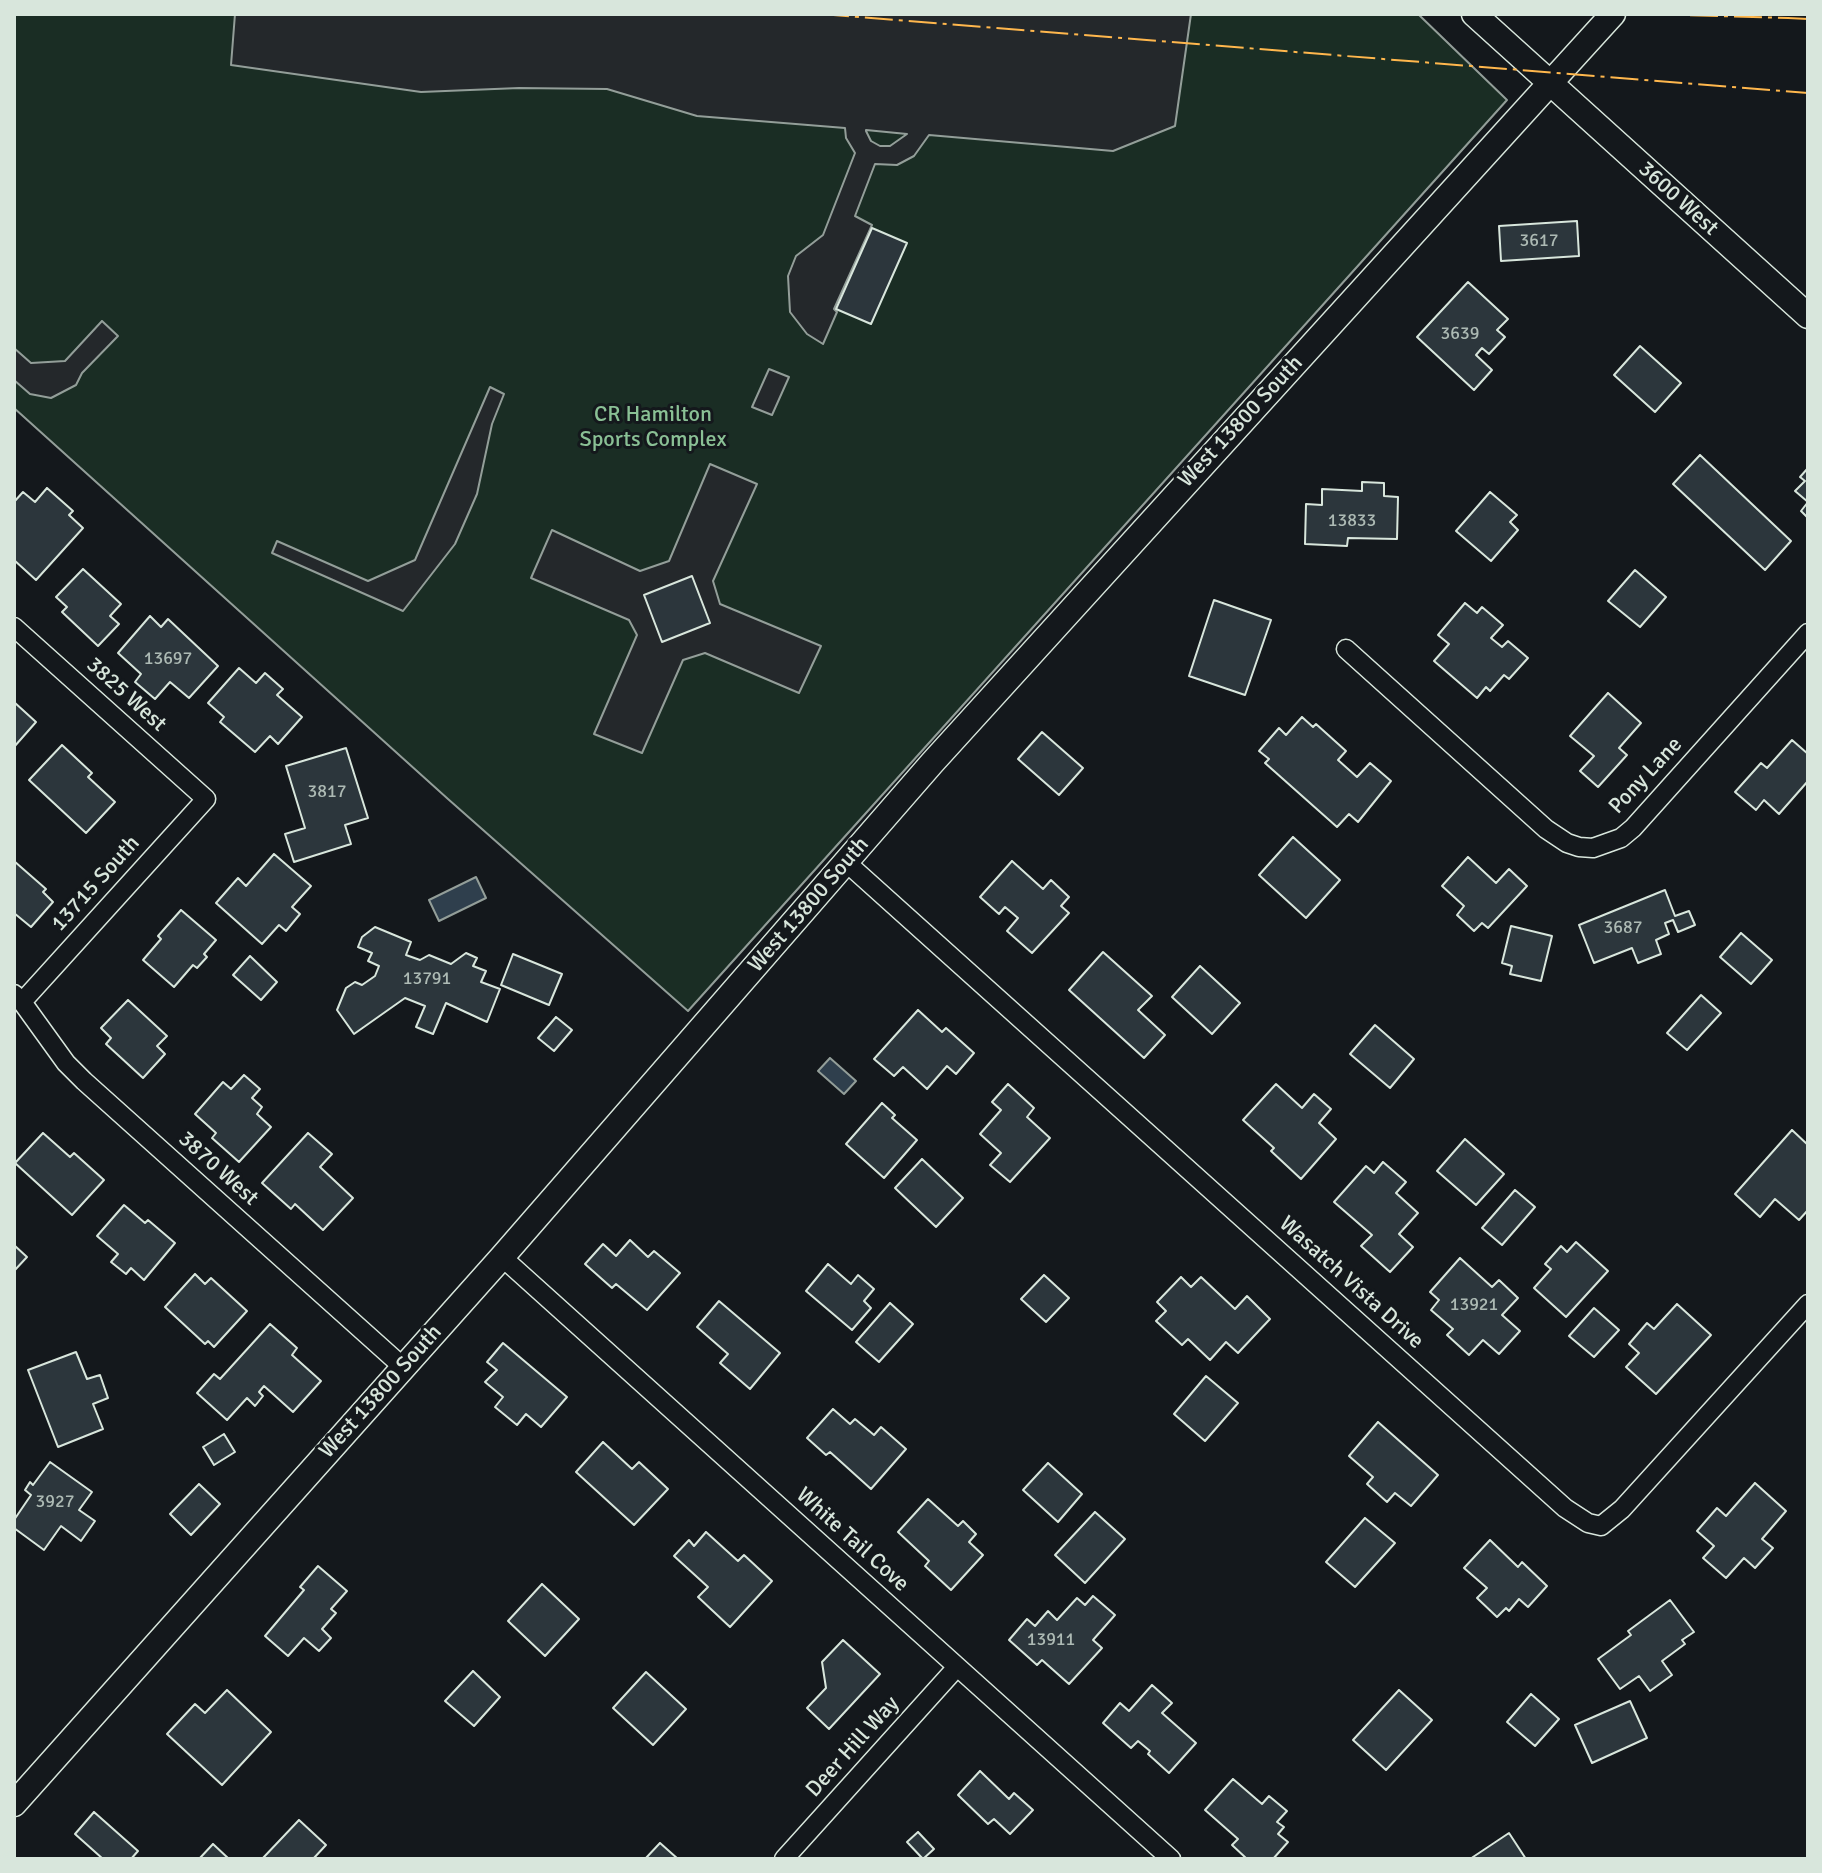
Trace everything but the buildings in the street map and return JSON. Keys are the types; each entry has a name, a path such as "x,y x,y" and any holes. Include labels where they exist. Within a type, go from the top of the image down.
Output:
{"street":[{"name":"3600 West","path":"1474,14 1808,316"},
{"name":"West 13800 South","path":"14,1804 502,1257 932,763 1613,14"},
{"name":"3825 West","path":"14,627 206,799"},
{"name":"Pony Lane","path":"1346,649 1556,836 1579,847 1608,844 1633,828 1808,633"},
{"name":"13715 South","path":"18,998 206,799"},
{"name":"Wasatch Vista Drive","path":"847,863 1565,1508 1588,1523 1601,1526 1622,1509 1808,1304"},
{"name":"3870 West","path":"18,998 66,1063 84,1081 403,1367"},
{"name":"White Tail Cove","path":"502,1257 1171,1859"},
{"name":"Deer Hill Way","path":"784,1859 957,1667"}],"green space":[{"name":"CR Hamilton Sports Complex","path":"14,14 1418,14 1507,100 688,1011 14,408"}],"shaded area":[{"path":"235,14 1191,14 1175,126 1113,151 929,135 914,156 897,165 875,164 855,216 872,225 834,309 837,312 823,344 807,334 790,312 788,276 796,256 823,235 855,153 846,138 845,128 697,116 607,89 519,88 421,92 231,65","holes":["866,130 907,134 890,146 880,146 871,141"]},
{"path":"102,321 118,336 82,373 76,385 51,398 30,394 14,380 14,348 31,363 65,361"},
{"path":"769,369 789,377 772,415 752,407"},
{"path":"490,387 504,394 492,424 477,494 455,544 403,611 272,553 277,541 368,581 415,560"},
{"path":"710,464 757,484 713,581 720,604 821,646 799,693 705,653 683,660 642,753 594,734 637,635 629,620 531,578 552,530 640,571 669,561"}],"water":[{"path":"476,877 486,898 439,921 429,900"},
{"path":"830,1058 856,1081 844,1094 818,1071"}],"power":[{"path":"821,14 1808,93"},
{"path":"1646,14 1788,18"},
{"path":"1788,18 1808,19"}]}
